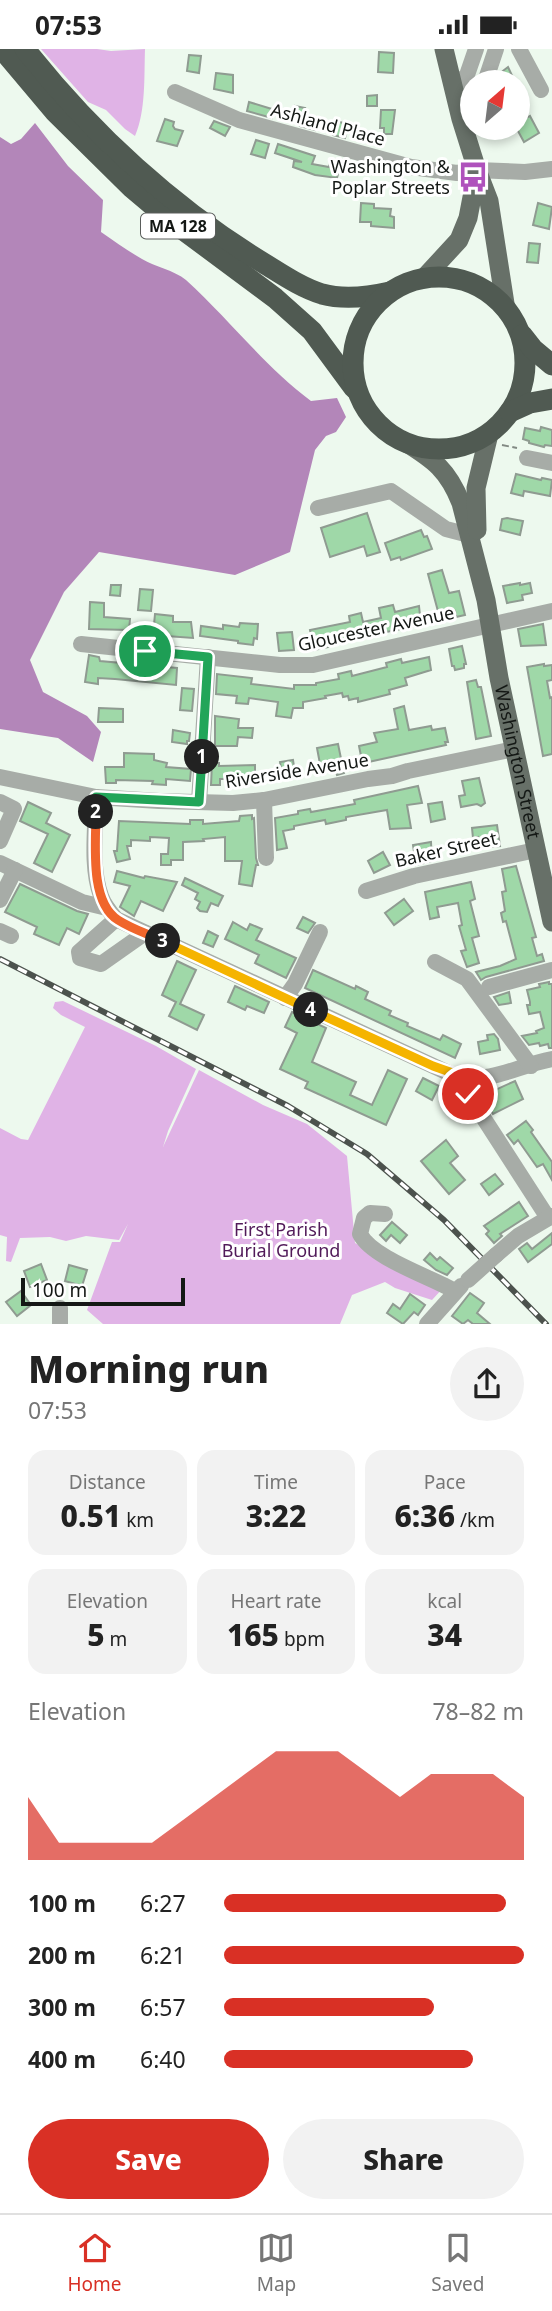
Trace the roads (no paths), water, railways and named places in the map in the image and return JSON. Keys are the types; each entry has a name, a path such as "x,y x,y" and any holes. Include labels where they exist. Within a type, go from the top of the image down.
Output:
{"highway":[{"name":"MA 128","path":"2,49 55,112 132,188 170,220 275,298 312,331 377,422 391,435 426,448 448,448 493,439 510,412 530,403 552,399"},
{"name":"MA 128","path":"25,49 86,118 115,146 198,218 253,257 321,294 342,297 372,296 390,292 424,278 443,277 477,286 489,293 506,310 533,349 552,365"},
{"path":"359,395 353,366 357,337 368,314 390,292"},
{"path":"510,412 521,390 525,369 519,331"}],"main road":[{"path":"444,49 460,79"},
{"path":"468,140 489,201 506,310"},
{"path":"424,278 459,240 468,218 477,170"},
{"name":"Washington Street","path":"486,600 475,512 476,488 493,439"},
{"name":"Washington Street","path":"405,442 434,460 448,475 461,503 486,600 514,749 543,860 552,922"}],"street":[{"path":"469,70 476,49"},
{"path":"489,70 496,49"},
{"path":"519,49 541,90"},
{"name":"Ashland Place","path":"175,92 239,120 411,167 457,173 477,170 525,172 552,169"},
{"path":"527,458 552,463"},
{"path":"318,508 391,491 446,529 470,535"},
{"name":"Gloucester Avenue","path":"81,645 313,666 552,611"},
{"path":"199,802 208,657"},
{"name":"Riverside Avenue","path":"0,776 96,797 233,803 264,800 392,776 514,749"},
{"path":"96,797 96,866 101,895 111,913"},
{"path":"264,800 266,858"},
{"path":"0,802 15,809 0,841"},
{"name":"Baker Street","path":"366,891 414,876 543,860"},
{"path":"0,900 7,866 111,913 145,933 285,999 444,1071 464,1077 489,1077 552,1059"},
{"path":"111,913 79,952 80,958 102,964 145,933"},
{"path":"285,999 295,985 320,932"},
{"path":"435,962 467,979 531,1066"},
{"path":"489,987 552,970"},
{"path":"436,1321 462,1285 518,1236 550,1217 468,1094 464,1077"},
{"path":"385,1214 370,1213 364,1218 360,1234 365,1241 375,1250 412,1271 462,1285"}],"railway":[{"path":"0,959 288,1106 367,1154 444,1220 546,1324"}],"place":[{"name":"Washington & Poplar Streets","path":"473,177"}],"park label":[{"name":"First Parish Burial Ground","path":"281,1240"}]}
